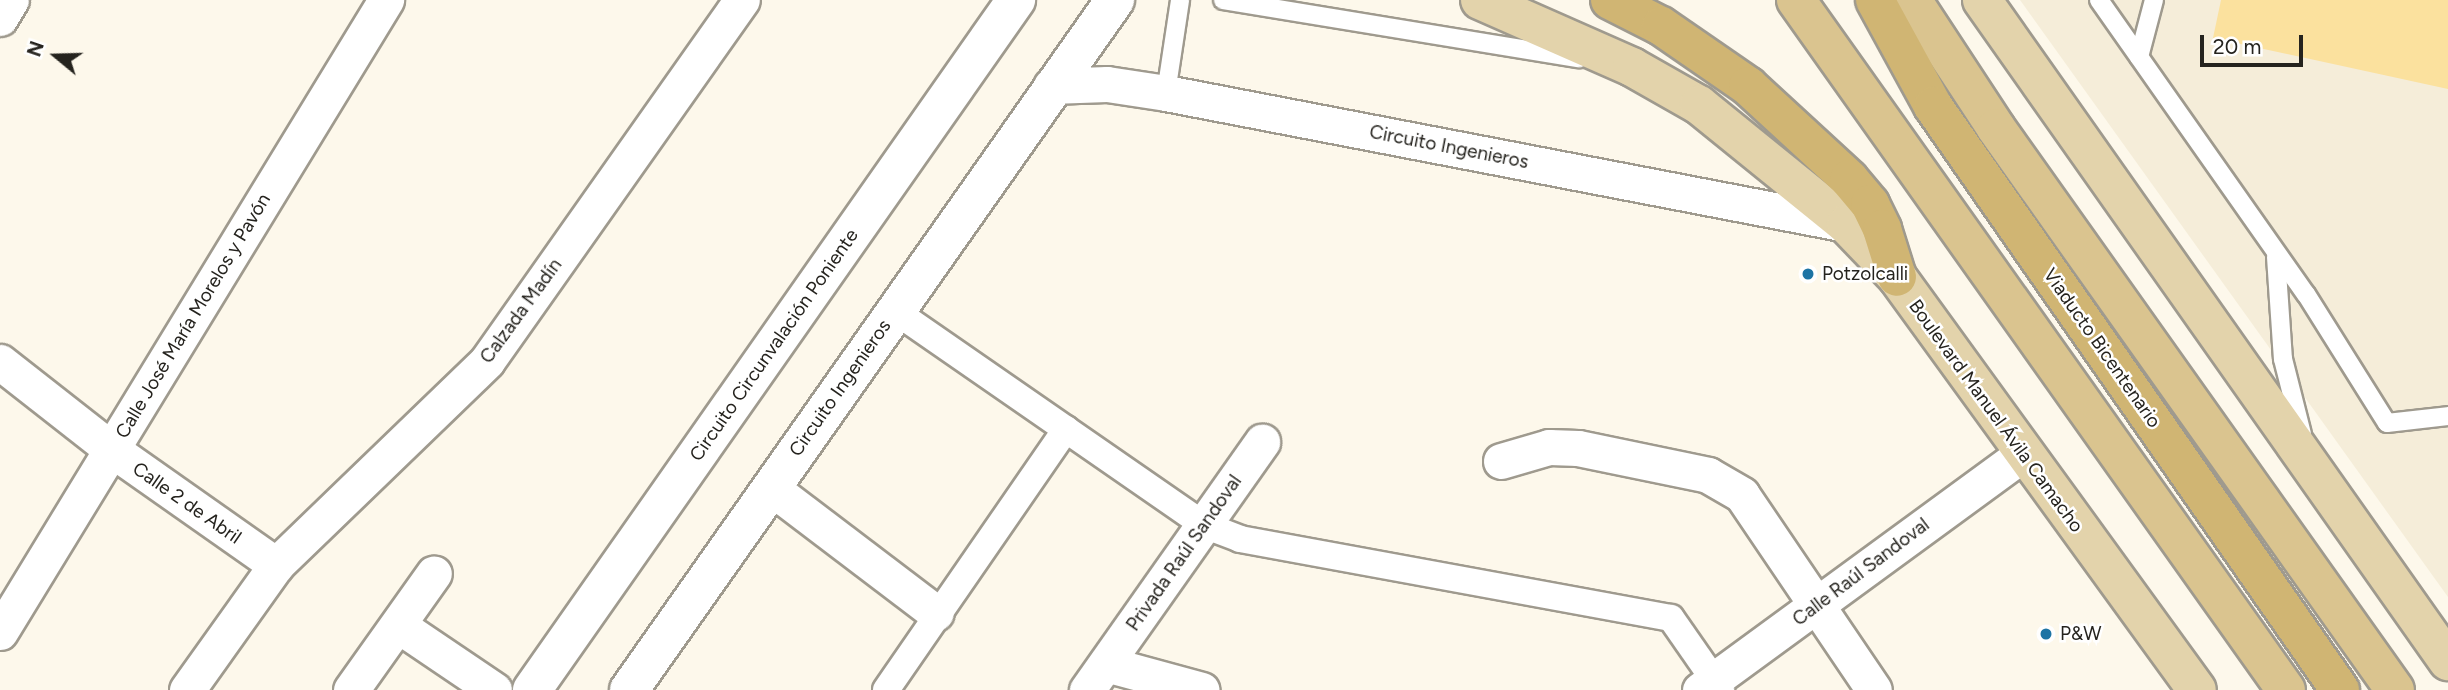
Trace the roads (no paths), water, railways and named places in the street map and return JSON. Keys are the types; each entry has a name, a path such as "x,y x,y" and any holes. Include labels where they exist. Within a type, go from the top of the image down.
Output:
{"highway":[{"path":"1610,0 1661,26 1748,86 1870,204 1896,277"},
{"path":"1796,0 2286,690"},
{"name":"Viaducto Bicentenario","path":"1875,0 1933,106 2340,690"},
{"path":"1912,0 1996,128 2395,690"}],"main road":[{"name":"Circuito Circunvalación Poniente","path":"532,690 1016,0"},
{"name":"Circuito Ingenieros","path":"629,690 1051,86 1115,0"},
{"name":"Boulevard Manuel Ávila Camacho","path":"1480,0 1632,67 1699,105 1846,224 1896,277 2197,690"},
{"path":"1982,0 2311,471 2448,661"}],"street":[{"path":"0,18 10,0"},
{"name":"Calle José María Morelos y Pavón","path":"0,632 386,0"},
{"name":"Calzada Madín","path":"187,690 276,565 487,361 742,0"},
{"name":"Circuito Ingenieros","path":"1051,86 1107,83 1166,93 1846,224"},
{"path":"895,311 1204,525 1240,539 1671,618 1712,687"},
{"name":"Calle 2 de Abril","path":"0,362 111,449 276,565"},
{"path":"886,690 936,613 1066,429"},
{"name":"Privada Raúl Sandoval","path":"1202,690 1097,677 1262,442"},
{"path":"1501,461 1549,447 1578,448 1708,475 1742,495 1874,690"},
{"name":"Calle Raúl Sandoval","path":"1712,687 1816,604 2023,454"},
{"path":"770,487 936,613"},
{"path":"351,690 434,573"},
{"path":"398,625 494,690"}],"lane":[{"path":"1166,93 1180,0"},
{"path":"1223,0 1632,67"},
{"path":"2099,0 2276,257 2305,294 2387,423 2448,416"},
{"path":"2139,57 2154,0"},
{"path":"2276,257 2283,359 2311,471"}],"place":[{"name":"Potzolcalli","path":"1808,274"},
{"name":"P&W","path":"2046,634"}]}
